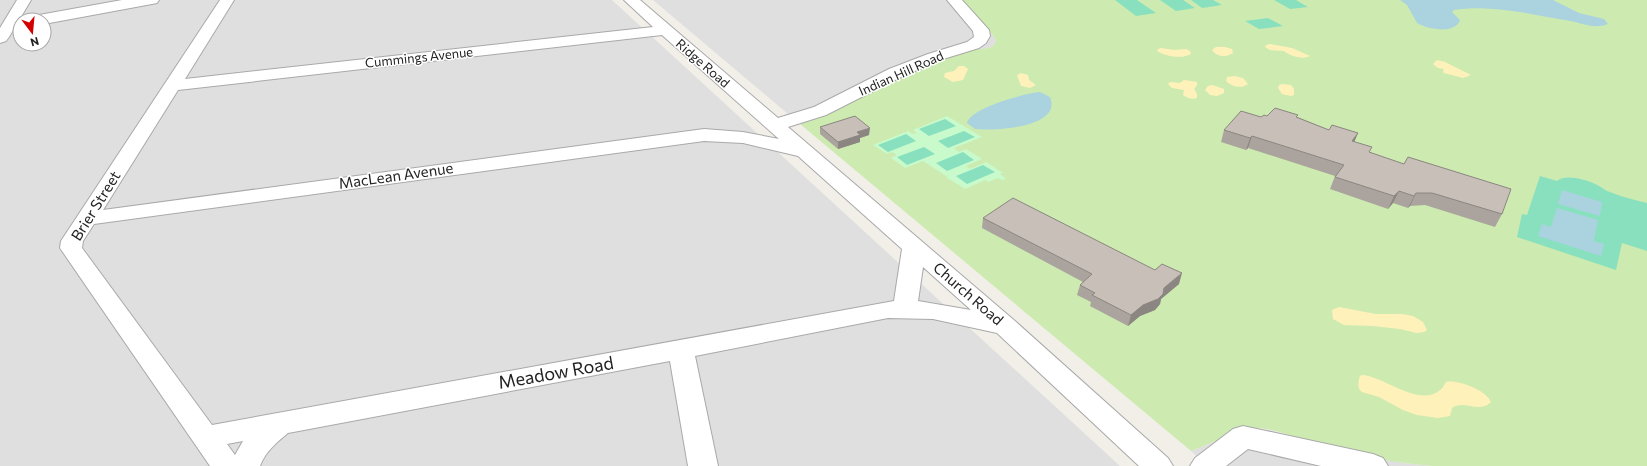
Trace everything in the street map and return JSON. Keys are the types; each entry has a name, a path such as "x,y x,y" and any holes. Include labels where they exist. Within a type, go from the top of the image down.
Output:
{"street":[{"path":"7,29 24,0"},
{"path":"52,18 152,0"},
{"name":"Brier Street","path":"226,466 71,248 72,242 227,0"},
{"name":"Ridge Road","path":"631,0 775,125"},
{"name":"Indian Hill Road","path":"775,125 820,111 895,73 934,57 973,45 980,40 982,30 954,0"},
{"name":"Cummings Avenue","path":"172,84 666,30"},
{"name":"MacLean Avenue","path":"704,135 720,131 738,122 746,110 747,101"},
{"name":"Church Road","path":"775,125 1006,327 1158,466"},
{"name":"MacLean Avenue","path":"88,218 704,135 724,134 750,137 805,152"},
{"path":"905,309 914,247"},
{"name":"Meadow Road","path":"206,437 880,312 905,309 943,312 1006,327"},
{"path":"681,350 703,466"},
{"path":"245,466 248,456 279,424"},
{"path":"1206,466 1243,437 1373,466"}],"shaded area":[{"path":"0,0 612,0 1120,466 0,466"},
{"path":"653,0 959,0 992,34 996,41 994,45 989,48 877,86 829,114 800,124"},
{"path":"1251,428 1270,430 1329,448 1404,463 1433,466 1207,466 1191,451 1211,443 1233,431"}],"green space":[{"path":"959,0 1647,0 1647,466 1420,465 1356,455 1330,449 1281,432 1261,428 1245,428 1230,433 1191,451 800,124 829,114 877,86 928,63 964,51 989,48 994,45 996,41 992,34"},
{"path":"1115,0 1137,0 1156,13 1136,16"},
{"path":"1160,0 1183,0 1195,8 1176,11"},
{"path":"1191,0 1213,0 1222,5 1202,8"},
{"path":"1274,0 1296,0 1308,7 1290,9"},
{"path":"1268,18 1283,26 1259,29 1245,21"},
{"path":"947,116 982,137 954,148 959,152 966,149 982,159 966,166 970,169 986,162 1003,173 1000,174 1006,179 1002,180 998,178 988,182 985,180 965,189 946,177 950,175 946,176 923,161 905,168 891,158 897,155 892,152 887,154 873,145 908,131 913,134 917,133 913,130"},
{"path":"945,119 956,126 929,136 919,129"},
{"path":"964,131 975,137 948,148 938,141"},
{"path":"906,134 916,141 888,152 878,145"},
{"path":"924,147 935,154 907,165 897,157"},
{"path":"963,152 974,160 947,171 936,163"},
{"path":"983,165 995,172 967,184 956,176"},
{"path":"1540,176 1557,181 1572,177 1578,178 1595,184 1615,194 1647,203 1647,251 1622,243 1616,270 1517,237 1522,214 1527,215"}],"sand":[{"path":"1270,44 1292,48 1310,56 1304,58 1297,57 1284,51 1270,50 1265,47 1266,45"},
{"path":"1216,47 1232,49 1233,53 1227,56 1216,54 1212,50"},
{"path":"1161,48 1174,50 1186,49 1190,51 1191,54 1178,57 1170,56 1157,51"},
{"path":"1437,60 1445,62 1471,75 1463,78 1444,73 1444,69 1438,68 1433,64"},
{"path":"959,66 964,66 968,69 963,80 953,82 944,77 945,73 954,71"},
{"path":"1021,73 1028,75 1029,80 1036,85 1030,88 1021,86 1017,75"},
{"path":"1235,76 1243,78 1248,84 1237,87 1226,81 1227,77"},
{"path":"1184,80 1197,82 1194,89 1197,94 1197,98 1192,99 1186,97 1183,95 1184,90 1172,88 1168,84 1170,82 1180,83"},
{"path":"1212,85 1224,89 1224,93 1217,96 1210,95 1205,90 1208,86"},
{"path":"1279,85 1291,85 1294,89 1294,95 1291,96 1282,94 1278,88"},
{"path":"1339,307 1376,314 1402,314 1413,316 1423,322 1427,330 1417,333 1400,329 1373,326 1344,325 1333,319 1332,310"},
{"path":"1362,375 1380,380 1401,390 1422,395 1432,395 1440,390 1446,382 1457,382 1471,386 1483,393 1491,402 1482,407 1456,406 1452,408 1450,416 1438,418 1417,415 1403,410 1379,397 1362,392 1358,385 1360,376"}],"water":[{"path":"1400,0 1553,0 1579,13 1604,19 1608,24 1602,26 1592,26 1510,10 1468,8 1454,10 1452,12 1460,20 1453,28 1434,29 1417,23 1407,5"},
{"path":"1040,92 1050,97 1051,107 1046,115 1037,121 1010,128 996,129 975,129 967,123 970,117 999,102"},
{"path":"1562,190 1602,202 1600,216 1558,204"},
{"path":"1557,208 1598,220 1594,241 1604,244 1601,256 1538,236 1542,224 1551,227"}],"building":[{"path":"1275,108 1298,115 1296,117 1329,130 1332,125 1358,133 1352,141 1372,147 1369,152 1404,164 1408,157 1511,189 1502,214 1432,193 1416,193 1414,196 1399,191 1394,196 1335,177 1344,165 1252,136 1250,138 1224,130 1241,111 1261,117 1264,115 1267,116"},
{"path":"855,116 870,128 857,132 860,135 838,142 820,127"},
{"path":"1013,198 1155,270 1162,264 1182,273 1164,288 1163,294 1158,299 1143,305 1131,315 1092,295 1095,293 1080,285 1092,274 983,218"}]}
